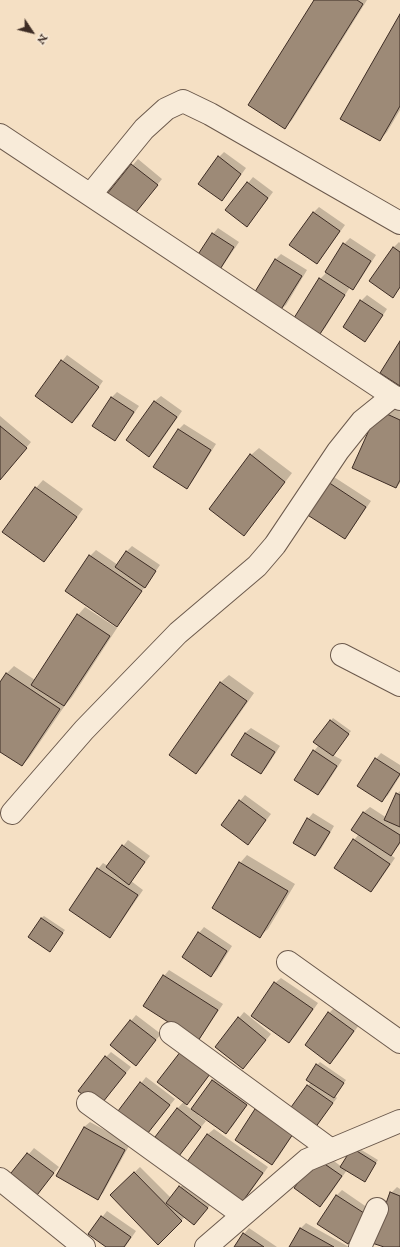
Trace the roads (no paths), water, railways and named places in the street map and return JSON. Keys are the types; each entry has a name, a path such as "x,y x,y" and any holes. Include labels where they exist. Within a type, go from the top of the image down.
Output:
{"street":[{"path":"91,194 144,129 166,108 183,101 210,114 400,223"},
{"path":"0,135 396,397 362,421 343,445 275,545 257,566 178,633 84,730 12,813"},
{"path":"342,655 400,685"},
{"path":"288,962 400,1042"},
{"path":"171,1033 331,1150"},
{"path":"88,1103 243,1216"},
{"path":"206,1247 307,1160 400,1121"},
{"path":"0,1179 84,1247"},
{"path":"360,1247 378,1209"}]}
